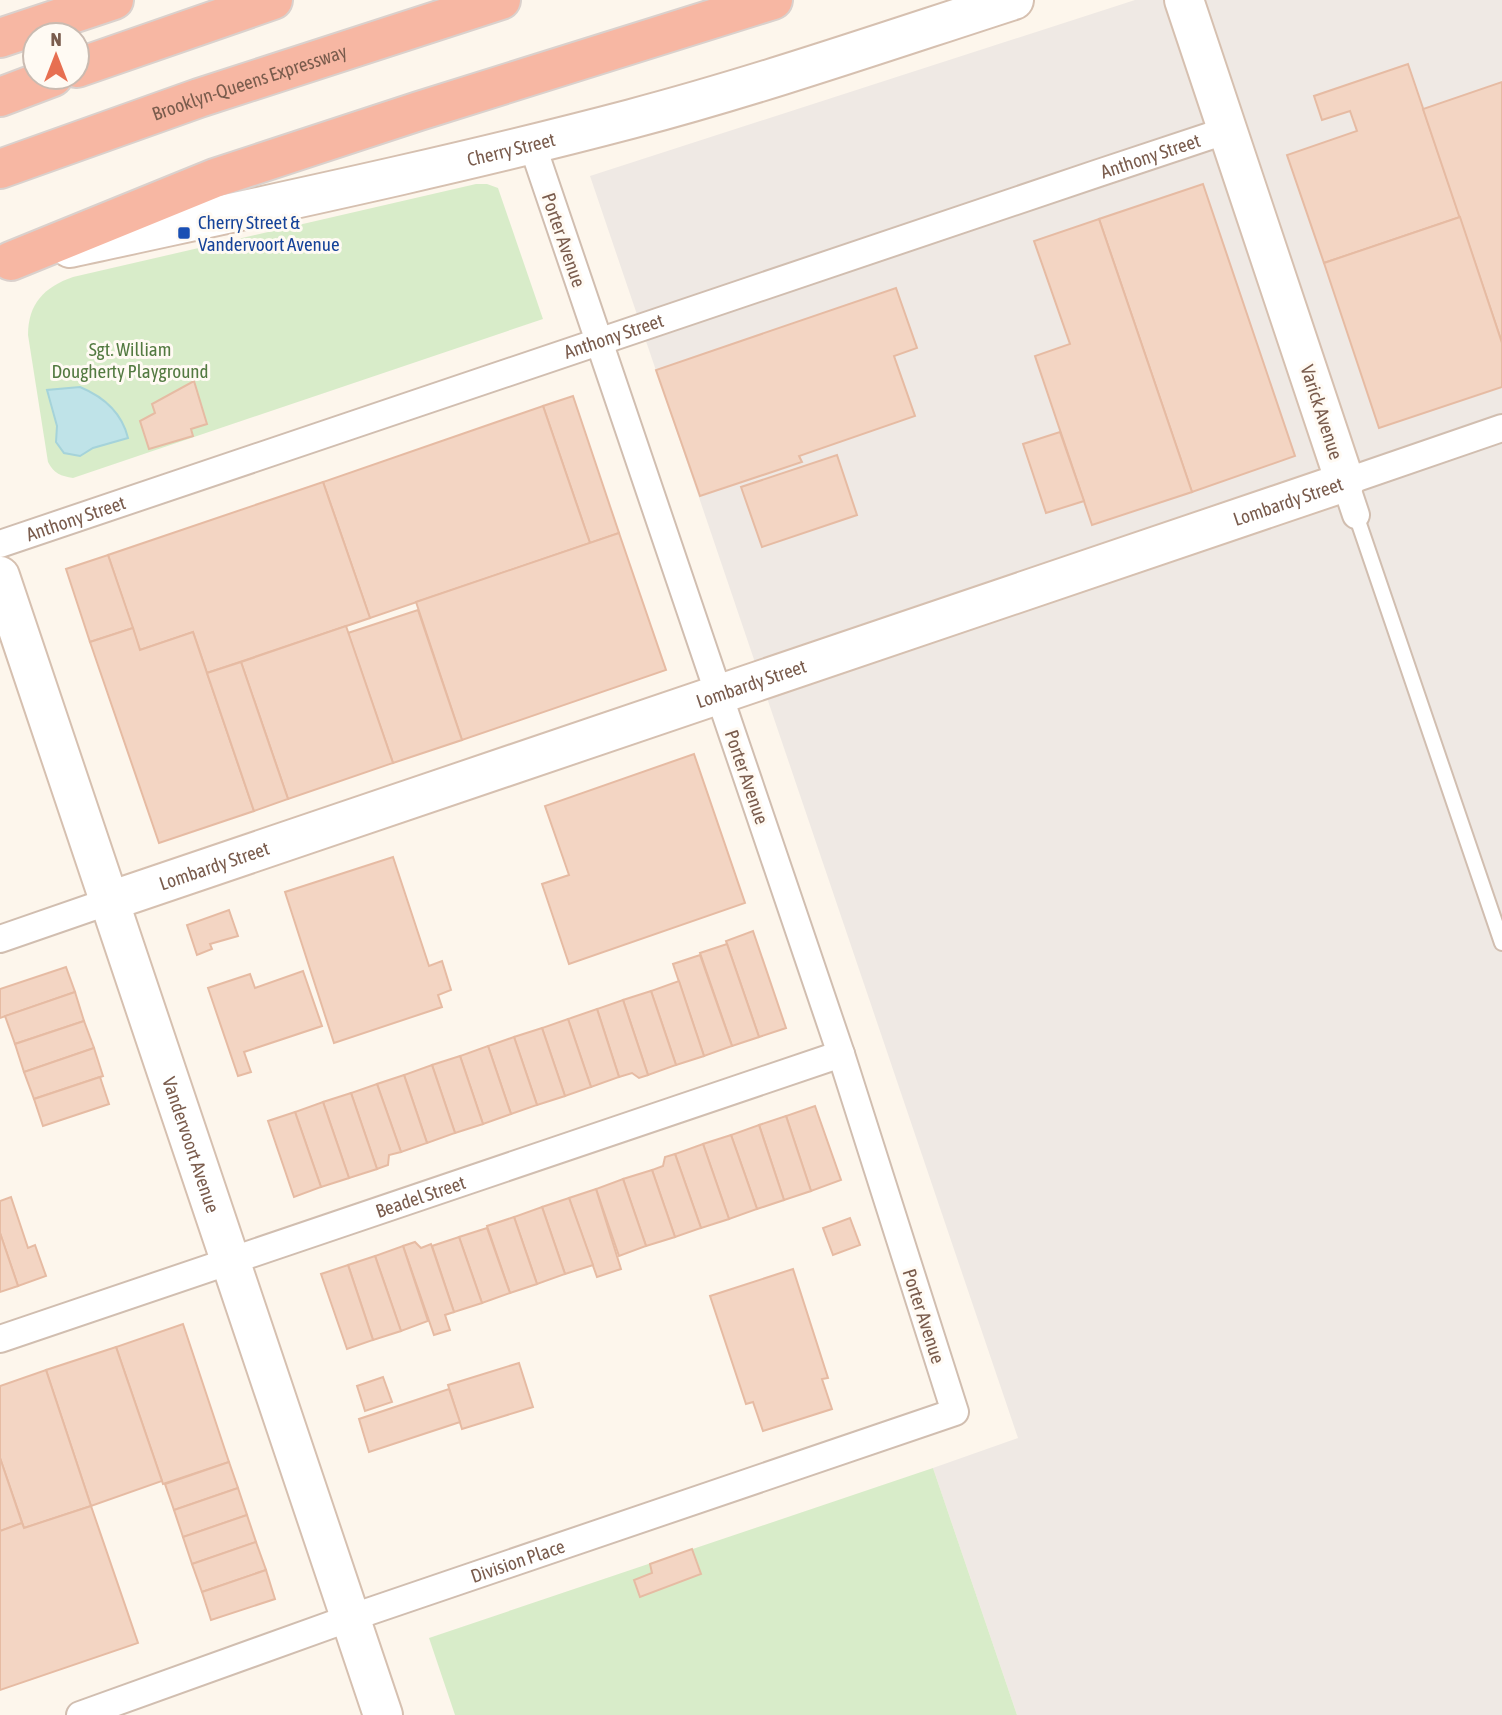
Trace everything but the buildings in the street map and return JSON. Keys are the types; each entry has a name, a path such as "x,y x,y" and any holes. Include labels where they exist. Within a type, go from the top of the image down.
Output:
{"highway":[{"path":"0,38 114,0"},
{"path":"91,63 273,0"},
{"name":"Brooklyn-Queens Expressway","path":"0,169 199,98 500,0"},
{"path":"5,263 215,178 773,0"},
{"path":"0,97 21,89"}],"main road":[{"name":"Cherry Street","path":"5,263 481,158 707,97 1014,0"},
{"name":"Varick Avenue","path":"1184,0 1350,498"},
{"name":"Lombardy Street","path":"110,901 719,696 1350,498"},
{"name":"Vandervoort Avenue","path":"0,576 383,1715"}],"street":[{"name":"Anthony Street","path":"0,544 598,340 1228,130"},
{"name":"Porter Avenue","path":"532,144 841,1054 955,1412"},
{"name":"Lombardy Street","path":"1350,498 1502,428"},
{"name":"Lombardy Street","path":"0,939 110,901"},
{"name":"Beadel Street","path":"0,1339 841,1054"},
{"name":"Division Place","path":"80,1715 350,1618 955,1412"}],"lane":[{"name":"Varick Avenue","path":"1350,498 1502,943"}],"shaded area":[{"path":"1135,0 1502,0 1502,1715 1017,1715 933,1468 1018,1438 590,176"}],"green space":[{"name":"Sgt. William Dougherty Playground","path":"476,184 498,188 543,319 73,478 58,474 50,466 28,335 35,306 54,286 73,277"},
{"path":"933,1468 1017,1715 455,1715 429,1638"}],"water":[{"path":"80,387 111,407 128,438 93,448 80,456 64,453 56,442 57,426 47,390"}],"place":[{"name":"Cherry Street & Vandervoort Avenue","path":"184,233"}]}
